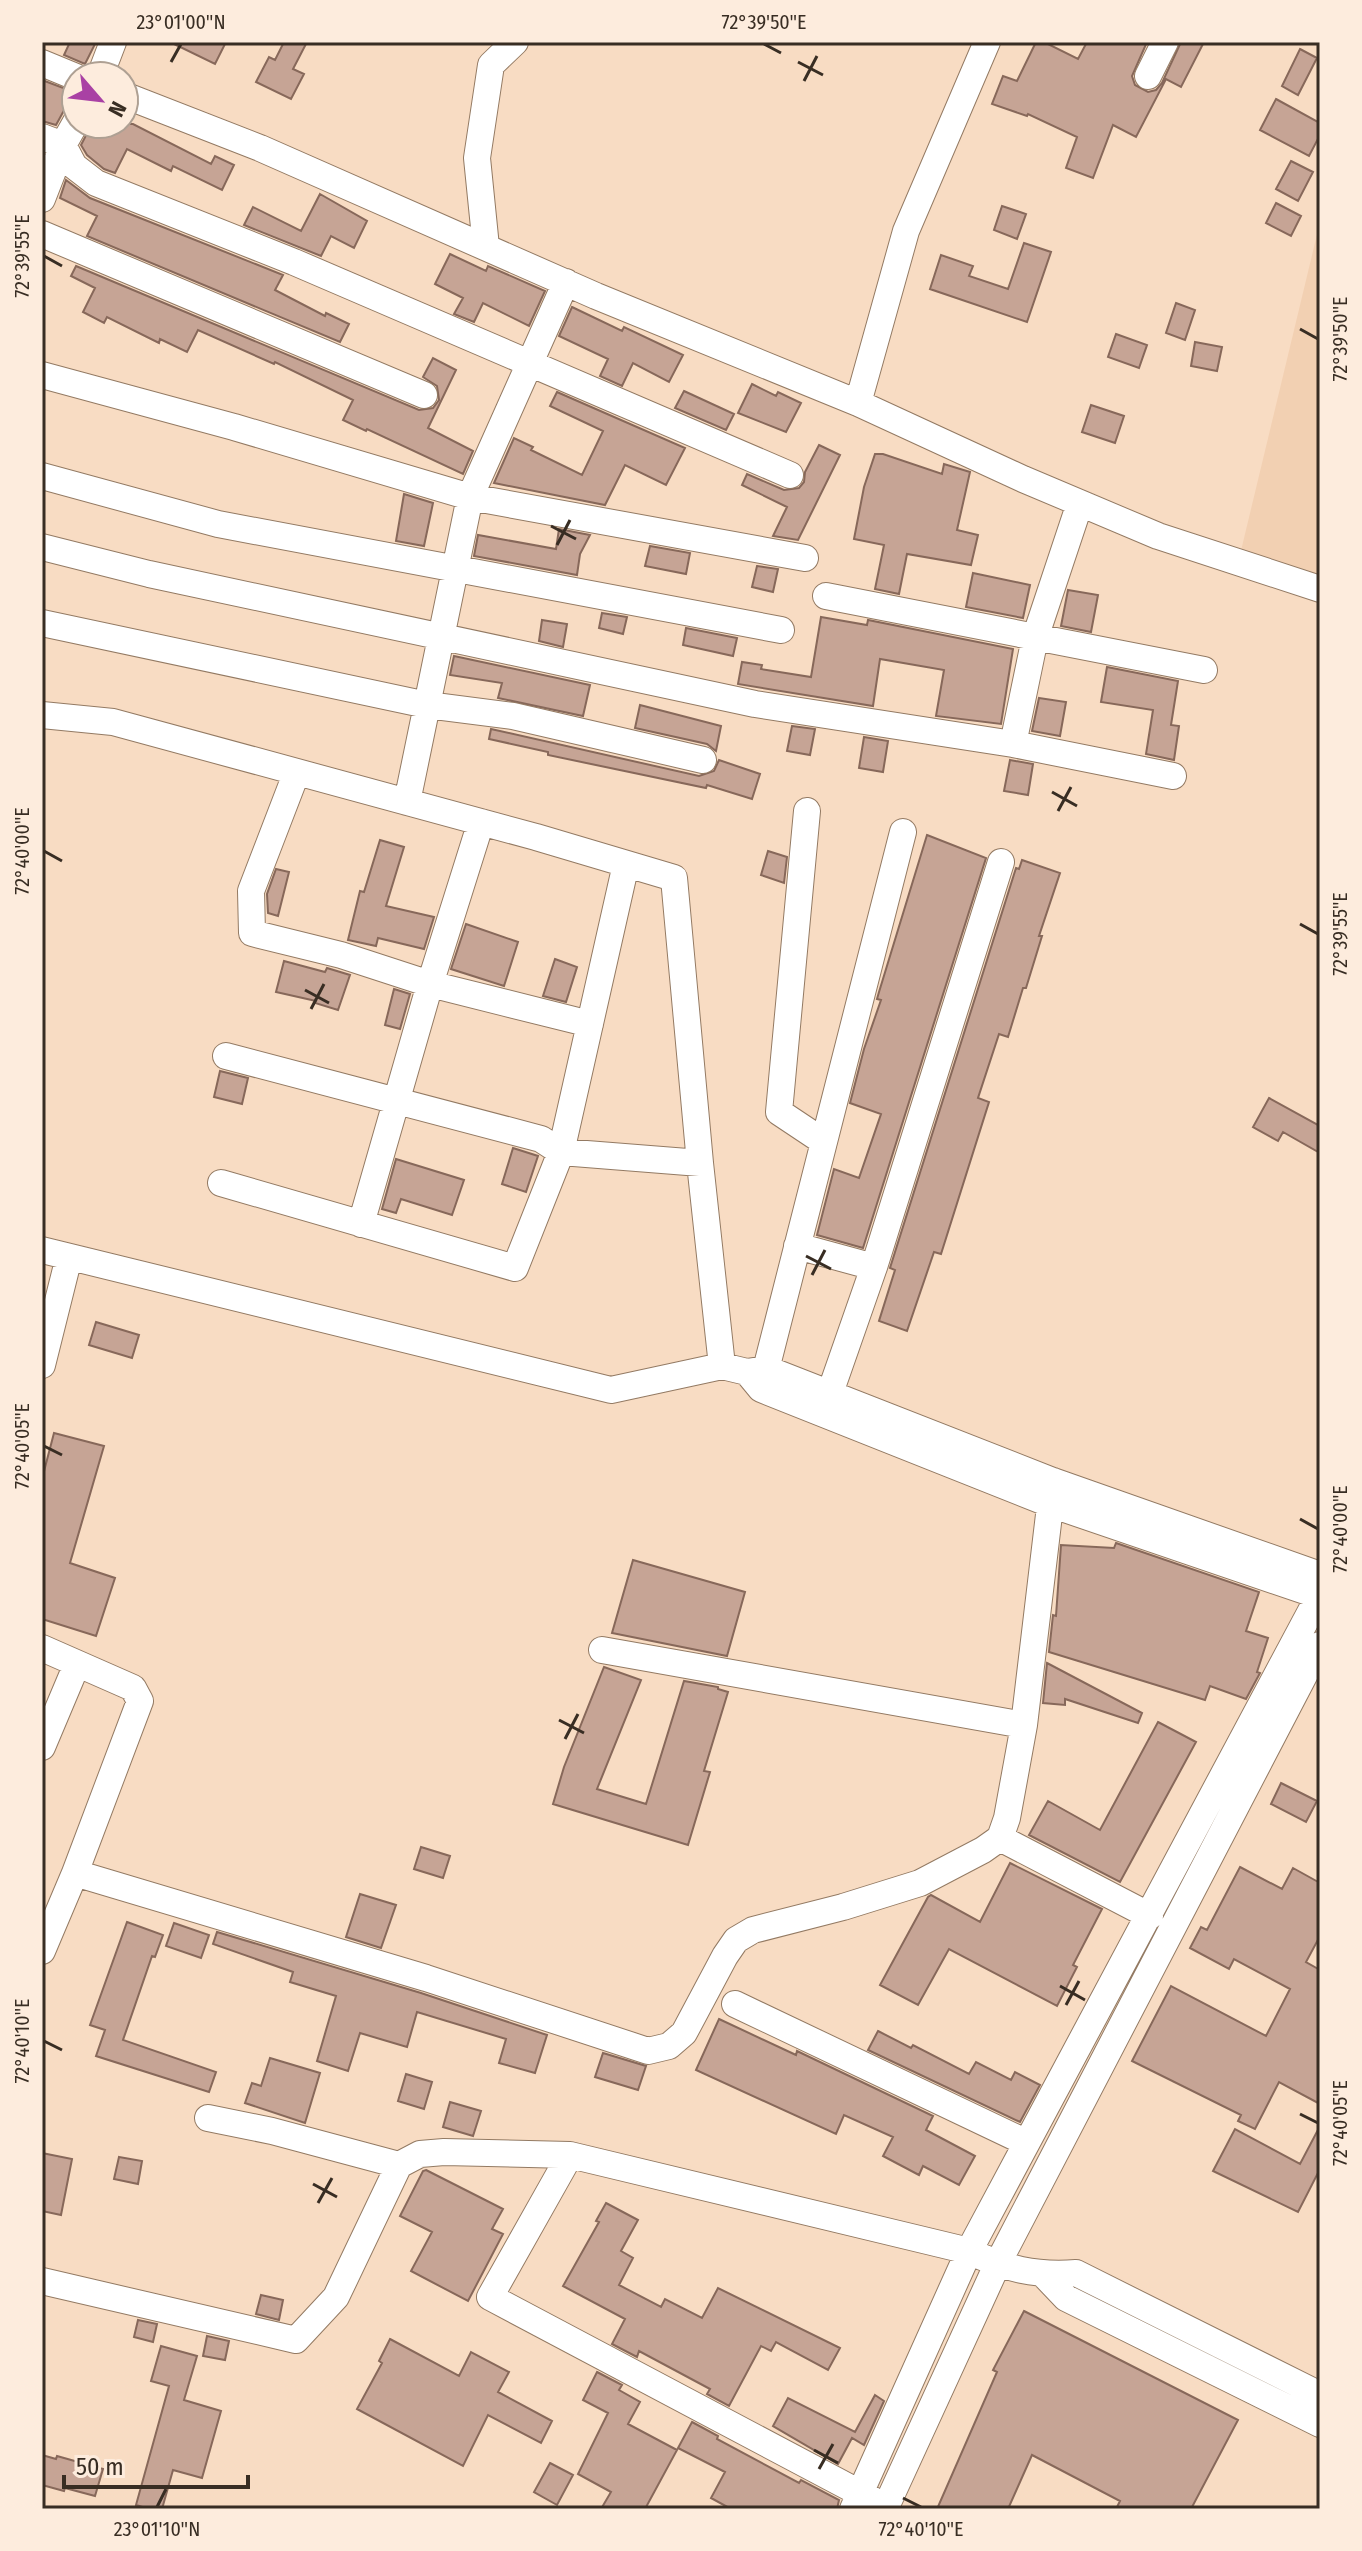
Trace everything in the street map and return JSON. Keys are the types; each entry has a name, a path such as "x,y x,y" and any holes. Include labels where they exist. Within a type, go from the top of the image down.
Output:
{"street":[{"path":"486,247 477,158 491,65 515,42"},
{"path":"858,403 906,231 987,42"},
{"path":"1148,76 1165,42"},
{"path":"140,101 260,148 566,282 858,403 1158,536 1320,589"},
{"path":"42,199 52,141"},
{"path":"52,141 74,166 96,183 294,262 790,475"},
{"path":"42,234 424,395"},
{"path":"407,802 470,497 566,282"},
{"path":"42,375 234,427 470,497 805,558"},
{"path":"42,476 218,524 781,630"},
{"path":"1013,744 1035,638 1080,503"},
{"path":"42,547 149,574 755,704 1013,744 1173,776"},
{"path":"826,596 1204,670"},
{"path":"42,623 427,705 513,716 703,760"},
{"path":"42,715 113,722 674,878 700,1163 749,1374"},
{"path":"296,774 251,891 252,933 341,955 430,984 590,1024"},
{"path":"807,811 779,1112 824,1142"},
{"path":"361,1224 430,984 481,822"},
{"path":"749,1374 797,1246 903,832"},
{"path":"830,1393 874,1267 1001,862"},
{"path":"221,1183 515,1268 561,1152 626,864"},
{"path":"226,1056 541,1139 561,1152 700,1163"},
{"path":"797,1246 874,1267"},
{"path":"42,1250 611,1390 749,1374 830,1393 1052,1492 1320,1575"},
{"path":"42,1365 69,1257"},
{"path":"749,1374 1320,1595 969,2251 857,2502"},
{"path":"75,1873 426,1978 648,2051 669,2046 684,2033 736,1940 753,1930 920,1883 1000,1838 1007,1818 1024,1725 1052,1492"},
{"path":"570,2155 490,2297 857,2502 886,2507 997,2265 1320,1645"},
{"path":"42,1648 133,1688 140,1701 42,1951"},
{"path":"602,1650 1024,1725"},
{"path":"42,1747 77,1664"},
{"path":"1000,1838 1150,1916"},
{"path":"735,2004 1025,2142"},
{"path":"208,2118 272,2131 399,2165"},
{"path":"42,2281 296,2340 336,2297 399,2165 420,2154 444,2152 570,2155 969,2251 997,2265 1045,2276 1076,2273 1320,2395"},
{"path":"1045,2276 1066,2298 1320,2424"}],"shaded area":[{"path":"1320,222 1320,590 1239,559"}],"building":[{"path":"70,42 96,42 87,60 76,60 64,55"},
{"path":"170,42 226,42 215,64"},
{"path":"284,42 307,42 293,69 304,74 291,99 256,82 269,57 275,60"},
{"path":"1036,42 1044,42 1078,59 1087,42 1147,42 1132,76 1135,85 1148,92 1156,90 1162,83 1181,42 1204,42 1181,87 1166,79 1136,137 1113,125 1093,178 1066,168 1077,137 1028,114 992,104 1003,76 1017,81"},
{"path":"1300,49 1317,58 1298,95 1282,86"},
{"path":"42,80 60,87 60,118 56,125 42,121"},
{"path":"1276,99 1320,123 1320,135 1309,156 1260,130"},
{"path":"140,128 211,164 215,156 234,165 222,190 173,166 171,171 127,149 115,173 104,169 87,155 81,145 84,140 140,140"},
{"path":"1291,161 1313,172 1298,201 1276,189"},
{"path":"66,180 90,198 283,275 275,290 325,316 326,313 349,324 340,342 87,236 97,216 60,198"},
{"path":"320,194 367,221 354,248 331,236 321,256 244,225 253,207 301,231"},
{"path":"1276,203 1301,216 1291,236 1266,223"},
{"path":"1002,206 1026,214 1017,239 994,230"},
{"path":"1024,243 1051,252 1027,322 930,289 941,255 973,266 969,276 1008,289"},
{"path":"450,254 486,271 488,266 545,291 529,326 483,303 474,322 454,314 463,298 435,284"},
{"path":"76,266 419,410 433,408 439,400 437,386 423,377 433,358 456,370 428,428 473,451 463,474 343,420 353,400 275,362 198,330 187,352 160,339 159,343 107,317 104,323 83,312 95,288 71,276"},
{"path":"1176,303 1195,310 1185,340 1166,333"},
{"path":"572,307 683,355 669,382 633,363 622,386 600,376 608,359 559,336"},
{"path":"1116,334 1147,345 1139,368 1108,357"},
{"path":"1195,342 1222,347 1217,371 1191,366"},
{"path":"752,384 776,396 778,392 801,403 786,432 738,413"},
{"path":"684,391 734,414 726,430 675,408"},
{"path":"557,392 685,448 666,485 625,465 605,505 494,483 514,438 533,447 531,450 582,475 603,431 550,406"},
{"path":"1091,405 1124,416 1115,443 1082,432"},
{"path":"819,445 840,455 798,540 773,536 787,507 742,485 747,474 784,490 799,488"},
{"path":"875,454 942,474 944,464 970,472 957,530 978,535 971,565 907,554 899,594 875,589 884,545 854,539 864,487"},
{"path":"404,494 433,503 424,546 396,541"},
{"path":"559,529 590,535 580,554 577,575 474,556 478,535 556,549"},
{"path":"650,546 690,553 686,574 645,566"},
{"path":"757,566 778,569 773,592 752,587"},
{"path":"973,573 1030,585 1023,618 966,607"},
{"path":"1068,590 1098,595 1091,632 1061,626"},
{"path":"602,613 627,617 623,634 599,628"},
{"path":"821,617 867,625 868,620 1013,649 1001,724 936,716 944,670 880,659 873,706 738,684 742,662 762,665 761,669 811,677"},
{"path":"542,620 567,624 563,647 539,641"},
{"path":"686,628 737,638 733,656 683,645"},
{"path":"454,656 590,685 583,716 498,698 502,683 450,675"},
{"path":"1107,667 1178,681 1171,725 1179,726 1174,760 1146,754 1153,710 1101,702"},
{"path":"1039,698 1066,702 1060,736 1032,731"},
{"path":"640,705 721,726 716,751 707,744 635,728"},
{"path":"792,726 815,729 810,755 787,751"},
{"path":"491,729 699,776 714,771 719,760 760,774 752,799 707,785 706,788 548,755 548,752 489,739"},
{"path":"864,737 888,741 883,772 859,768"},
{"path":"1010,760 1033,764 1028,795 1004,791"},
{"path":"927,835 986,858 863,1248 817,1235 834,1169 859,1178 881,1114 850,1103 881,1000 877,999 879,992"},
{"path":"380,840 404,847 386,906 434,917 424,949 378,938 376,946 348,940 360,891 364,892"},
{"path":"768,851 787,857 784,883 761,875"},
{"path":"1022,860 1060,873 1026,988 1023,988 1008,1037 999,1034 978,1098 989,1102 941,1254 934,1252 907,1331 879,1321 895,1270 890,1268 1016,868 1019,869"},
{"path":"276,869 289,872 278,916 268,913 267,894"},
{"path":"466,924 518,942 504,986 451,969"},
{"path":"555,959 577,967 566,1002 543,996"},
{"path":"284,961 350,975 338,1010 316,1001 276,992"},
{"path":"394,989 410,994 400,1029 385,1025"},
{"path":"220,1071 248,1078 242,1104 214,1097"},
{"path":"1269,1098 1320,1126 1320,1153 1283,1132 1278,1141 1253,1127"},
{"path":"513,1148 538,1156 526,1192 502,1184"},
{"path":"396,1159 464,1180 452,1215 401,1199 396,1213 382,1209"},
{"path":"96,1322 139,1335 132,1358 89,1345"},
{"path":"54,1433 104,1446 70,1563 115,1578 96,1636 42,1619 42,1479"},
{"path":"1116,1543 1259,1592 1246,1631 1268,1638 1257,1672 1260,1673 1246,1699 1210,1686 1205,1700 1049,1652 1053,1615 1056,1616 1061,1545 1114,1548"},
{"path":"633,1560 745,1592 727,1656 612,1633"},
{"path":"1047,1663 1142,1713 1138,1723 1065,1699 1065,1705 1043,1703"},
{"path":"604,1667 641,1680 597,1789 646,1804 684,1681 718,1687 728,1692 704,1771 710,1772 688,1845 553,1804 564,1767"},
{"path":"1158,1722 1196,1742 1120,1882 1029,1835 1048,1801 1100,1830"},
{"path":"1281,1783 1317,1801 1306,1822 1271,1804"},
{"path":"421,1847 450,1856 443,1878 414,1869"},
{"path":"1010,1863 1102,1909 1073,1965 1077,1967 1057,2006 949,1949 918,2005 880,1985 928,1897 931,1895 980,1922"},
{"path":"1240,1867 1282,1889 1293,1868 1320,1883 1320,1936 1306,1962 1320,1970 1320,2104 1279,2082 1255,2129 1238,2121 1241,2115 1132,2061 1171,1986 1266,2036 1290,1989 1234,1959 1229,1969 1190,1948 1201,1927 1207,1930"},
{"path":"360,1894 396,1905 381,1948 346,1937"},
{"path":"127,1922 163,1935 155,1957 152,1956 123,2040 216,2072 209,2092 96,2056 105,2030 90,2025"},
{"path":"174,1923 209,1935 201,1958 166,1946"},
{"path":"217,1932 421,1993 547,2035 535,2073 499,2063 506,2039 417,2012 407,2047 360,2033 348,2071 317,2061 336,1996 290,1982 293,1972 213,1944"},
{"path":"719,2019 796,2055 797,2051 933,2116 926,2130 975,2156 959,2185 923,2166 919,2175 883,2156 893,2137 844,2115 836,2134 696,2070"},
{"path":"878,2031 969,2074 976,2062 1011,2080 1015,2072 1040,2085 1020,2122 868,2050"},
{"path":"603,2053 646,2066 638,2090 595,2077"},
{"path":"270,2058 320,2073 305,2123 245,2103 252,2083 261,2086"},
{"path":"406,2074 432,2082 424,2109 398,2101"},
{"path":"450,2102 481,2111 473,2136 443,2127"},
{"path":"1320,2126 1320,2169 1298,2212 1213,2171 1235,2129 1300,2164"},
{"path":"42,2153 72,2159 61,2215 42,2211"},
{"path":"119,2157 142,2161 138,2184 114,2179"},
{"path":"426,2170 503,2209 492,2229 503,2234 468,2301 411,2271 432,2232 400,2216"},
{"path":"606,2203 638,2220 621,2251 633,2258 619,2285 661,2307 665,2299 702,2318 718,2288 840,2348 828,2370 776,2342 771,2351 761,2346 729,2406 707,2394 710,2389 639,2351 637,2357 612,2344 625,2319 563,2286 599,2222 596,2221"},
{"path":"261,2295 283,2300 279,2320 256,2314"},
{"path":"1024,2311 1238,2420 1191,2509 1116,2509 1120,2501 1032,2455 1008,2509 937,2509 997,2372 993,2370"},
{"path":"138,2320 157,2324 153,2342 134,2337"},
{"path":"207,2336 229,2341 225,2360 203,2356"},
{"path":"390,2339 459,2376 471,2352 509,2372 498,2392 552,2421 541,2443 488,2415 463,2466 357,2409 382,2363 379,2361"},
{"path":"161,2346 197,2356 184,2400 221,2411 202,2478 173,2470 162,2509 149,2509 136,2505 169,2386 151,2381"},
{"path":"597,2372 622,2385 619,2390 640,2402 628,2424 677,2450 645,2509 601,2509 611,2492 578,2474 608,2413 583,2400"},
{"path":"875,2395 884,2401 864,2445 852,2438 838,2464 773,2426 788,2398 855,2432"},
{"path":"692,2422 799,2483 801,2480 839,2500 837,2509 731,2509 711,2498 725,2472 678,2448"},
{"path":"42,2455 103,2469 95,2496 42,2485"},
{"path":"550,2463 573,2475 557,2505 534,2492"}]}
